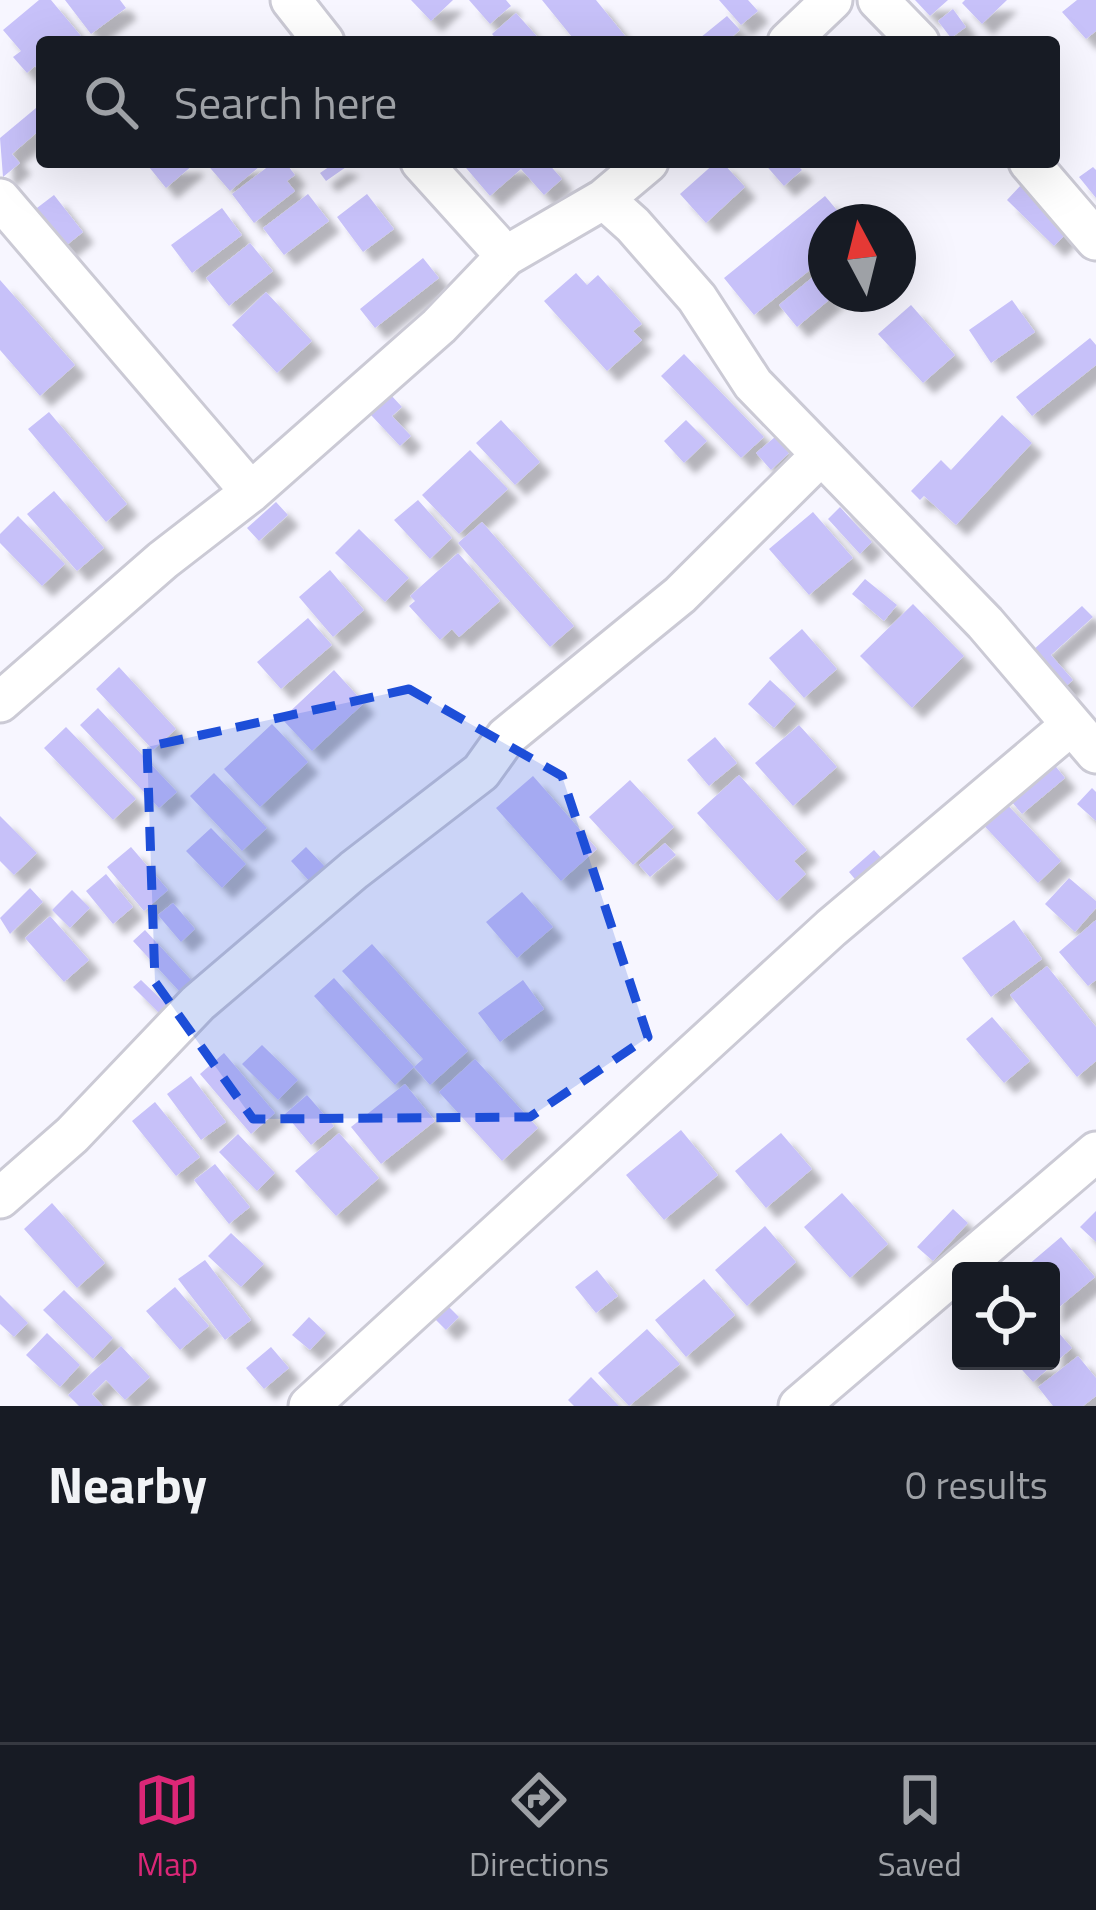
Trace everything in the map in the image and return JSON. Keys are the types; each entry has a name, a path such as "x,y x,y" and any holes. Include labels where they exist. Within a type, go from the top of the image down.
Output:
{"street":[{"path":"291,0 319,36"},
{"path":"794,36 832,0"},
{"path":"878,0 913,36"},
{"path":"426,168 506,256"},
{"path":"0,702 163,560 251,492 439,326 506,256 604,200 641,168"},
{"path":"1034,168 1096,240"},
{"path":"309,1406 832,928 1083,739 985,623 753,385 697,298 633,225 604,200"},
{"path":"4,212 251,492"},
{"path":"0,1198 72,1136 198,1003 354,870 481,772 506,737 680,596 820,456"},
{"path":"799,1406 1096,1152"}],"highlighted area":[{"path":"409,689 562,776 648,1037 530,1117 253,1119 155,982 147,747"}],"building":[{"path":"39,0 51,0 81,36 36,36 36,67 27,73 13,57 21,51 3,30"},
{"path":"65,0 120,0 126,8 91,34"},
{"path":"411,0 453,0 431,21"},
{"path":"469,0 506,0 511,6 490,24"},
{"path":"542,0 596,0 625,36 571,36"},
{"path":"719,0 748,0 758,11 741,25"},
{"path":"915,0 948,0 930,16"},
{"path":"1007,0 982,24 962,3"},
{"path":"1077,0 1096,0 1096,31 1086,39 1062,12"},
{"path":"953,9 966,27 949,36 938,21"},
{"path":"516,13 537,36 494,36"},
{"path":"727,16 740,30 733,36 702,36"},
{"path":"36,108 36,133 12,154 20,163 3,177 0,138"},
{"path":"1093,167 1096,170 1096,198 1079,177"},
{"path":"150,168 189,168 166,188"},
{"path":"210,168 258,168 230,191"},
{"path":"266,168 290,168 295,175 287,181 295,191 254,223 232,194"},
{"path":"327,168 345,168 326,181 320,173"},
{"path":"466,168 552,168 562,179 544,195 521,169 490,196"},
{"path":"709,168 728,168 745,187 706,223 680,194"},
{"path":"768,168 802,170 784,186"},
{"path":"1021,185 1068,232 1054,246 1007,200"},
{"path":"308,194 329,221 284,255 263,228"},
{"path":"367,194 394,229 363,252 337,217"},
{"path":"54,195 83,232 63,248 33,211"},
{"path":"222,208 242,235 192,273 171,245"},
{"path":"808,210 808,272 754,315 724,278"},
{"path":"250,243 273,271 229,306 206,278"},
{"path":"423,258 439,278 375,328 360,309"},
{"path":"576,273 587,285 598,275 642,324 633,331 642,340 607,371 544,301"},
{"path":"0,280 75,365 40,396 0,350"},
{"path":"808,281 808,312 815,312 797,327 779,305"},
{"path":"266,292 312,341 277,373 232,325"},
{"path":"1012,300 1035,332 991,363 969,330"},
{"path":"916,311 955,355 923,383 878,334 903,312"},
{"path":"1090,338 1096,345 1096,365 1032,416 1016,397"},
{"path":"684,354 764,437 741,458 661,376"},
{"path":"390,394 402,407 392,416 411,436 400,446 370,414"},
{"path":"49,412 127,504 106,522 28,429"},
{"path":"1002,415 1032,443 956,525 924,496 920,500 911,491 941,460 951,470"},
{"path":"501,420 540,462 515,485 476,443"},
{"path":"686,420 707,441 684,463 664,441"},
{"path":"775,437 789,453 771,470 756,453"},
{"path":"470,450 508,489 459,534 422,495"},
{"path":"54,491 104,548 77,571 27,514"},
{"path":"418,500 452,538 430,559 394,520"},
{"path":"276,502 288,515 259,541 247,528"},
{"path":"840,507 872,542 860,554 828,519"},
{"path":"813,512 853,558 809,595 769,549"},
{"path":"18,516 65,564 42,586 0,543 0,534"},
{"path":"482,522 574,626 550,647 458,543"},
{"path":"359,529 409,578 385,602 335,553"},
{"path":"458,553 500,601 459,637 452,629 440,640 409,606 415,601 410,596"},
{"path":"330,570 364,610 333,637 299,597"},
{"path":"865,579 897,605 884,621 852,594"},
{"path":"913,604 964,656 912,708 860,656"},
{"path":"1082,606 1093,617 1051,655 1073,680 1058,693 1032,651"},
{"path":"308,618 332,645 281,689 257,662"},
{"path":"802,629 837,669 804,698 769,658"},
{"path":"119,667 176,729 153,750 96,689"},
{"path":"334,670 364,703 312,751 282,719"},
{"path":"770,680 796,704 774,728 748,704"},
{"path":"98,708 177,792 159,808 80,725"},
{"path":"272,724 308,762 260,807 224,769"},
{"path":"799,725 837,767 793,806 755,763"},
{"path":"66,727 136,799 113,820 44,748"},
{"path":"715,737 737,763 709,786 687,760"},
{"path":"1048,757 1065,778 1022,814 1005,794"},
{"path":"214,773 267,828 242,851 190,796"},
{"path":"739,775 807,850 794,861 806,874 777,901 697,813"},
{"path":"533,776 597,849 561,881 496,808"},
{"path":"630,780 674,827 633,865 589,817"},
{"path":"1092,788 1096,792 1096,821 1077,804"},
{"path":"998,795 1061,861 1038,883 975,816"},
{"path":"0,816 37,853 14,875 0,861"},
{"path":"211,828 246,864 222,888 186,851"},
{"path":"665,843 676,855 650,877 639,865"},
{"path":"131,847 168,890 144,911 107,867"},
{"path":"306,847 326,868 311,883 291,861"},
{"path":"874,850 885,862 859,884 849,872"},
{"path":"106,874 133,907 113,924 86,891"},
{"path":"1069,878 1096,901 1096,908 1075,932 1045,904"},
{"path":"30,888 43,902 10,934 0,918"},
{"path":"72,890 90,908 70,928 52,910"},
{"path":"522,892 553,927 517,958 486,922"},
{"path":"173,903 195,929 181,942 158,915"},
{"path":"50,916 89,960 64,982 25,938"},
{"path":"1014,920 1042,959 991,997 962,958"},
{"path":"1096,920 1096,980 1088,986 1059,952"},
{"path":"145,930 191,980 179,991 133,941"},
{"path":"372,944 468,1051 430,1085 414,1067 423,1059 342,971"},
{"path":"1047,966 1096,1027 1096,1061 1077,1077 1010,995"},
{"path":"334,978 414,1067 395,1085 314,996"},
{"path":"141,980 168,1006 160,1014 133,987"},
{"path":"523,980 544,1009 500,1042 478,1013"},
{"path":"992,1017 1030,1061 1004,1083 966,1039"},
{"path":"262,1045 298,1080 278,1100 242,1064"},
{"path":"224,1053 275,1113 251,1134 200,1074"},
{"path":"475,1059 538,1128 502,1161 439,1092"},
{"path":"191,1076 226,1122 201,1140 167,1094"},
{"path":"405,1084 435,1121 381,1164 351,1127"},
{"path":"307,1095 334,1126 311,1145 285,1114"},
{"path":"155,1102 200,1157 176,1176 132,1121"},
{"path":"681,1130 718,1175 664,1220 626,1175"},
{"path":"339,1133 379,1178 336,1216 295,1171"},
{"path":"781,1133 812,1169 766,1208 735,1171"},
{"path":"238,1134 275,1173 257,1191 219,1152"},
{"path":"215,1164 250,1207 229,1224 194,1180"},
{"path":"842,1193 888,1244 850,1278 804,1227"},
{"path":"52,1203 105,1263 77,1288 24,1229"},
{"path":"953,1209 968,1223 933,1261 917,1247"},
{"path":"1096,1211 1096,1242 1080,1227"},
{"path":"765,1226 796,1262 747,1306 715,1270"},
{"path":"231,1233 264,1264 241,1287 208,1256"},
{"path":"1061,1237 1095,1277 1060,1306 1060,1262 1032,1262"},
{"path":"205,1260 251,1320 225,1340 178,1279"},
{"path":"597,1270 618,1296 596,1313 575,1287"},
{"path":"704,1279 735,1315 686,1357 655,1320"},
{"path":"175,1287 209,1326 180,1350 146,1311"},
{"path":"64,1290 113,1338 93,1359 43,1310"},
{"path":"0,1295 28,1323 14,1337 0,1324"},
{"path":"447,1305 459,1317 446,1330 434,1318"},
{"path":"309,1317 326,1333 310,1350 292,1335"},
{"path":"647,1329 680,1364 629,1406 598,1373"},
{"path":"47,1333 80,1365 60,1387 26,1355"},
{"path":"1060,1334 1072,1348 1060,1358"},
{"path":"121,1346 150,1377 125,1400 106,1380 92,1394 103,1406 79,1406 68,1395"},
{"path":"271,1347 289,1368 264,1389 246,1368"},
{"path":"1078,1356 1096,1378 1096,1396 1083,1406 1053,1406 1038,1387"},
{"path":"1022,1370 1047,1370 1033,1382"},
{"path":"591,1377 619,1406 574,1406 568,1400"}]}
